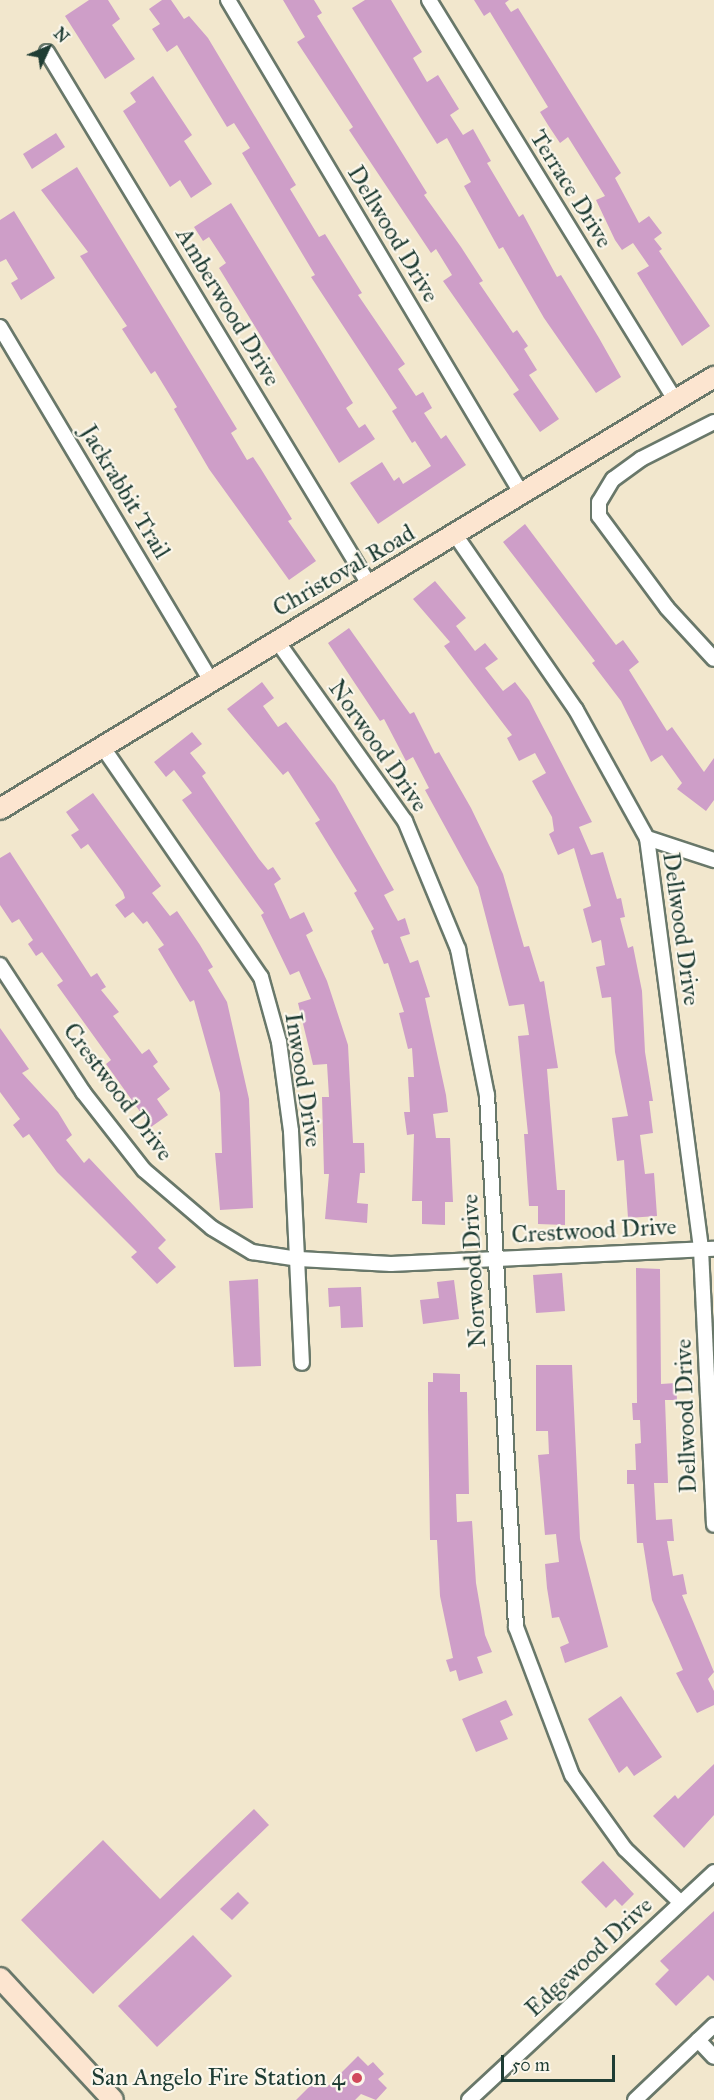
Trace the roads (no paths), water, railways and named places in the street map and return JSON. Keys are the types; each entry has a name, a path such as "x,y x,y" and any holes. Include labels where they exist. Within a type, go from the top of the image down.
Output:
{"street":[{"name":"Dellwood Drive","path":"228,0 520,491"},
{"name":"Terrace Drive","path":"429,0 675,401"},
{"name":"Amberwood Drive","path":"47,52 370,586"},
{"name":"Jackrabbit Trail","path":"0,327 211,681"},
{"name":"Christoval Road","path":"0,809 277,641 456,536 520,491 714,377"},
{"path":"714,422 627,468 605,490 599,509 606,527 647,583 714,659"},
{"name":"Dellwood Drive","path":"456,536 576,710 646,838 708,1249 713,1516"},
{"name":"Norwood Drive","path":"277,641 405,820 458,950 487,1095 516,1627 572,1775 625,1849 680,1902"},
{"name":"Inwood Drive","path":"102,746 261,977 282,1064 291,1131 303,1363"},
{"path":"646,838 714,860"},
{"name":"Crestwood Drive","path":"0,965 83,1092 144,1170 212,1228 252,1252 299,1259 391,1264 708,1249"},
{"name":"Edgewood Drive","path":"469,2100 714,1872"},
{"path":"0,1978 113,2100"},
{"path":"635,2100 714,2025"},
{"path":"698,2040 714,2057"}],"place":[{"name":"San Angelo Fire Station 4","path":"357,2078"}]}
